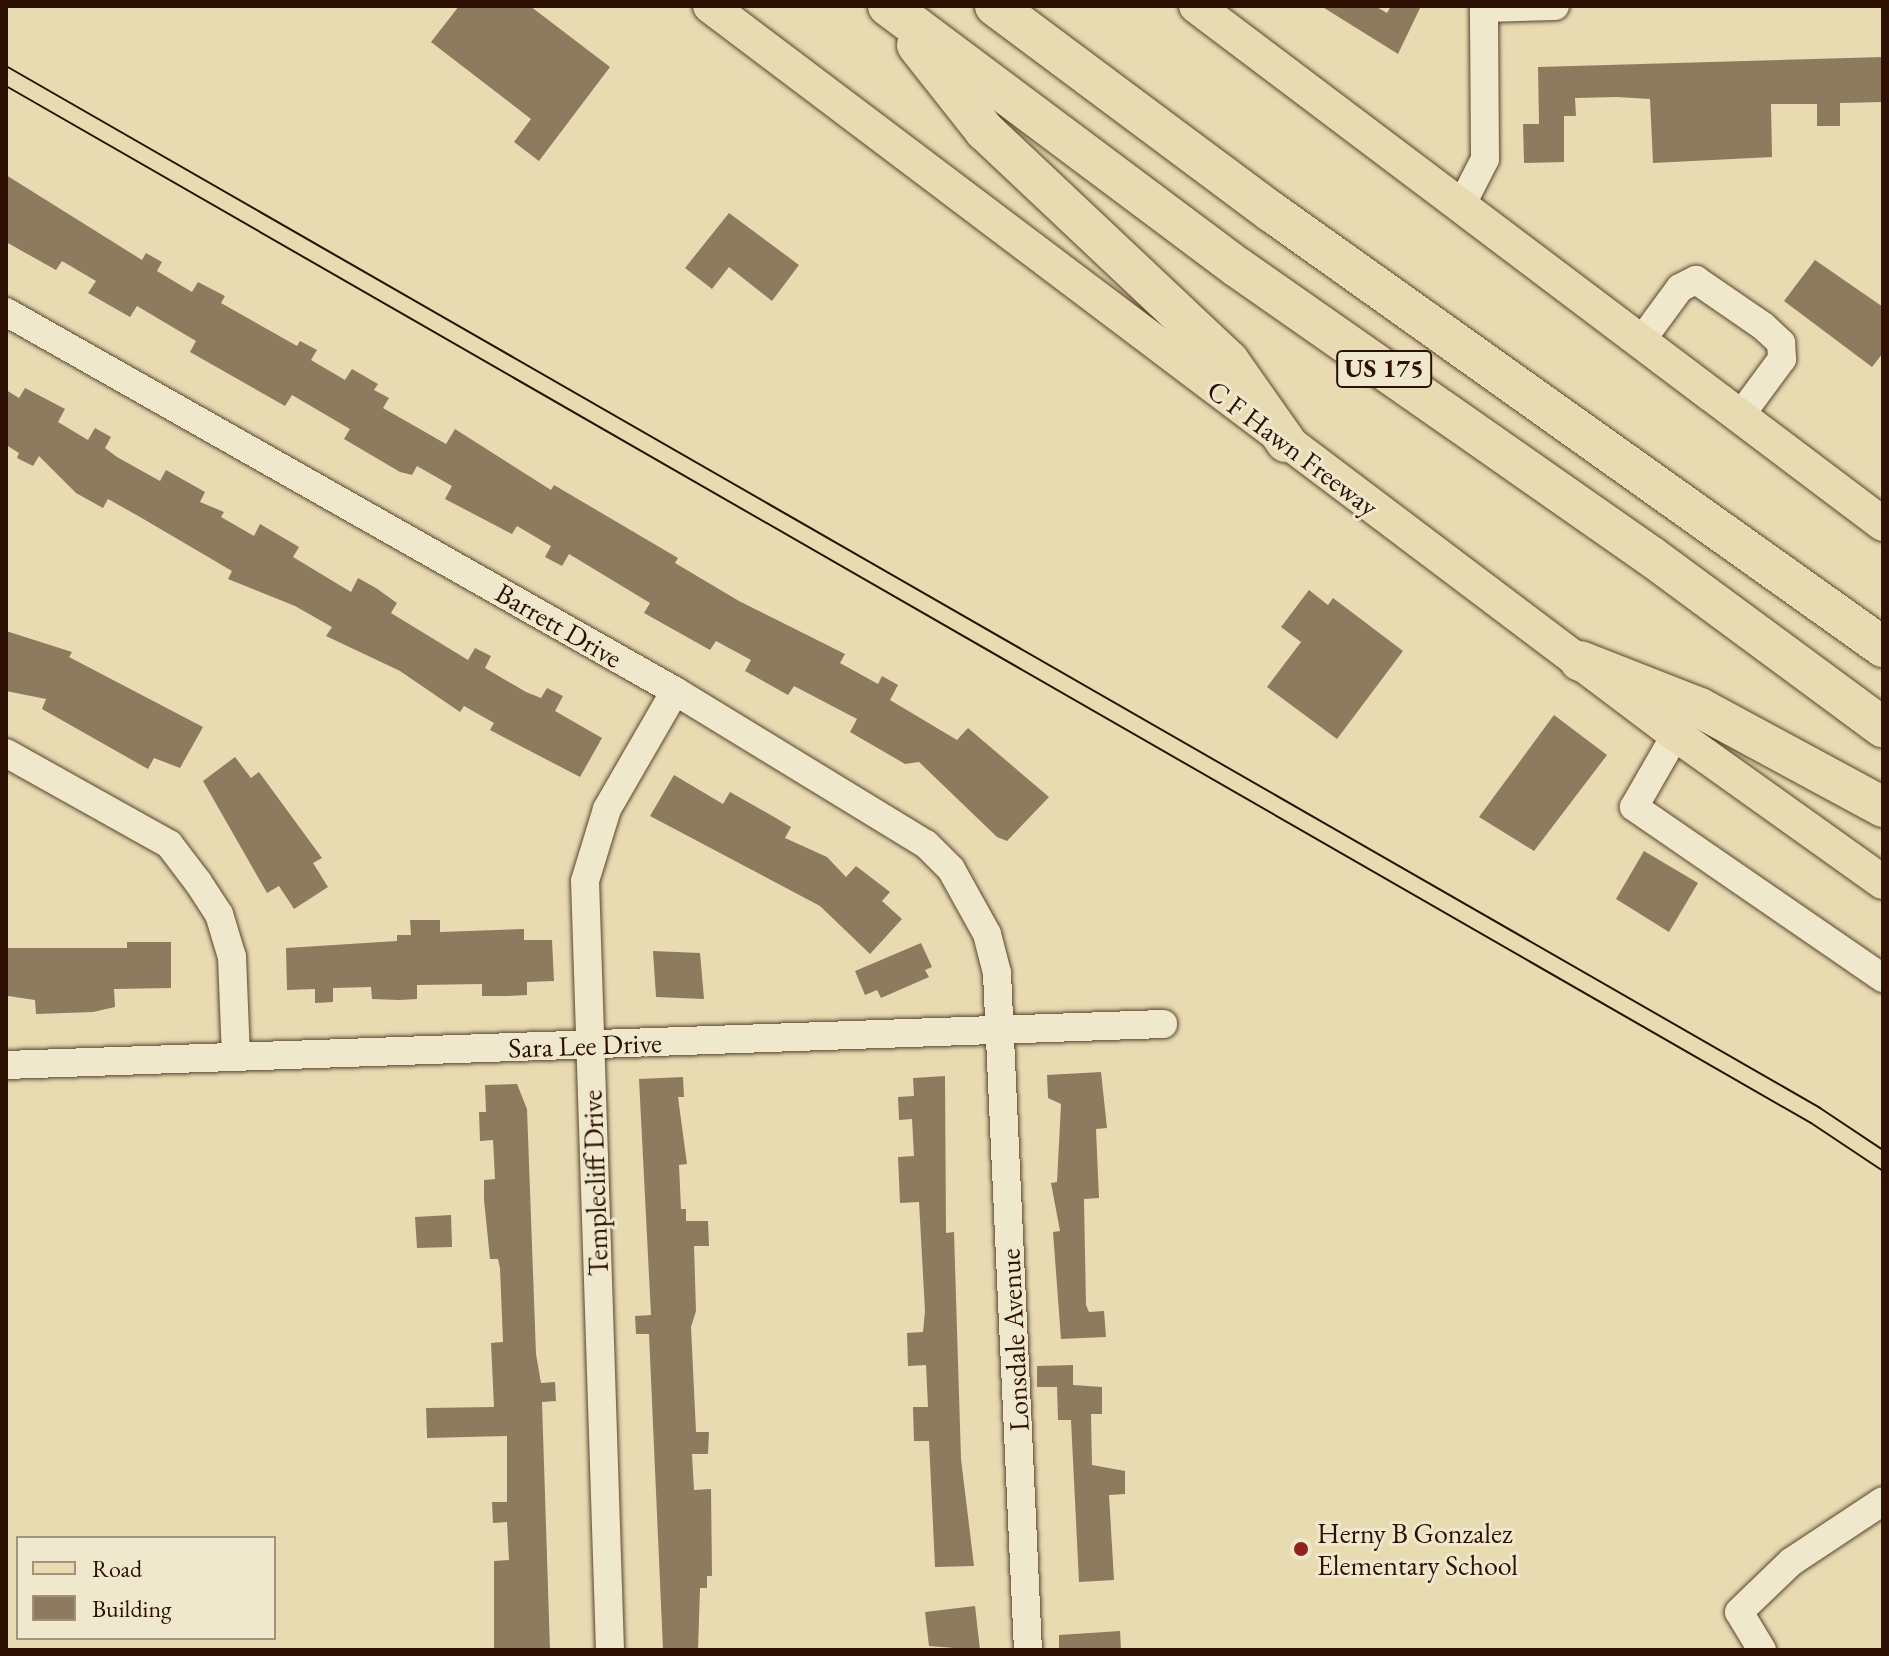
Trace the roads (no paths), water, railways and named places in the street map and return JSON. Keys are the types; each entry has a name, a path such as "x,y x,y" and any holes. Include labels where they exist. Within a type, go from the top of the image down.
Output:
{"highway":[{"path":"887,6 985,131 1229,361 1286,442"},
{"name":"US 175","path":"887,6 1237,267 1652,557 1883,727"},
{"name":"US 175","path":"995,6 1273,213 1883,647"},
{"path":"1580,661 1700,708 1883,807"}],"main road":[{"name":"C F Hawn Freeway","path":"710,6 1676,734 1883,882"},
{"path":"1196,6 1463,202 1883,524"}],"street":[{"path":"1463,202 1485,159 1484,7 1555,6"},
{"path":"1641,341 1680,288 1704,282 1763,326 1781,343 1782,359 1740,416"},
{"name":"Barrett Drive","path":"6,312 675,691 926,844 951,869 987,934 999,1030"},
{"name":"Templecliff Drive","path":"610,1650 585,881 591,847 675,691"},
{"path":"1676,734 1634,807 1883,978"},
{"path":"6,753 169,844 219,914 232,957 236,1057"},
{"name":"Sara Lee Drive","path":"6,1065 1163,1024"},
{"name":"Lonsdale Avenue","path":"999,1030 1028,1650"},
{"path":"1762,1650 1739,1612 1791,1562 1883,1501"}],"tram line":[{"path":"6,66 1820,1108 1883,1150"},
{"path":"6,86 1811,1123 1883,1171"}],"place":[{"name":"Herny B Gonzalez Elementary School","path":"1301,1549"}]}
